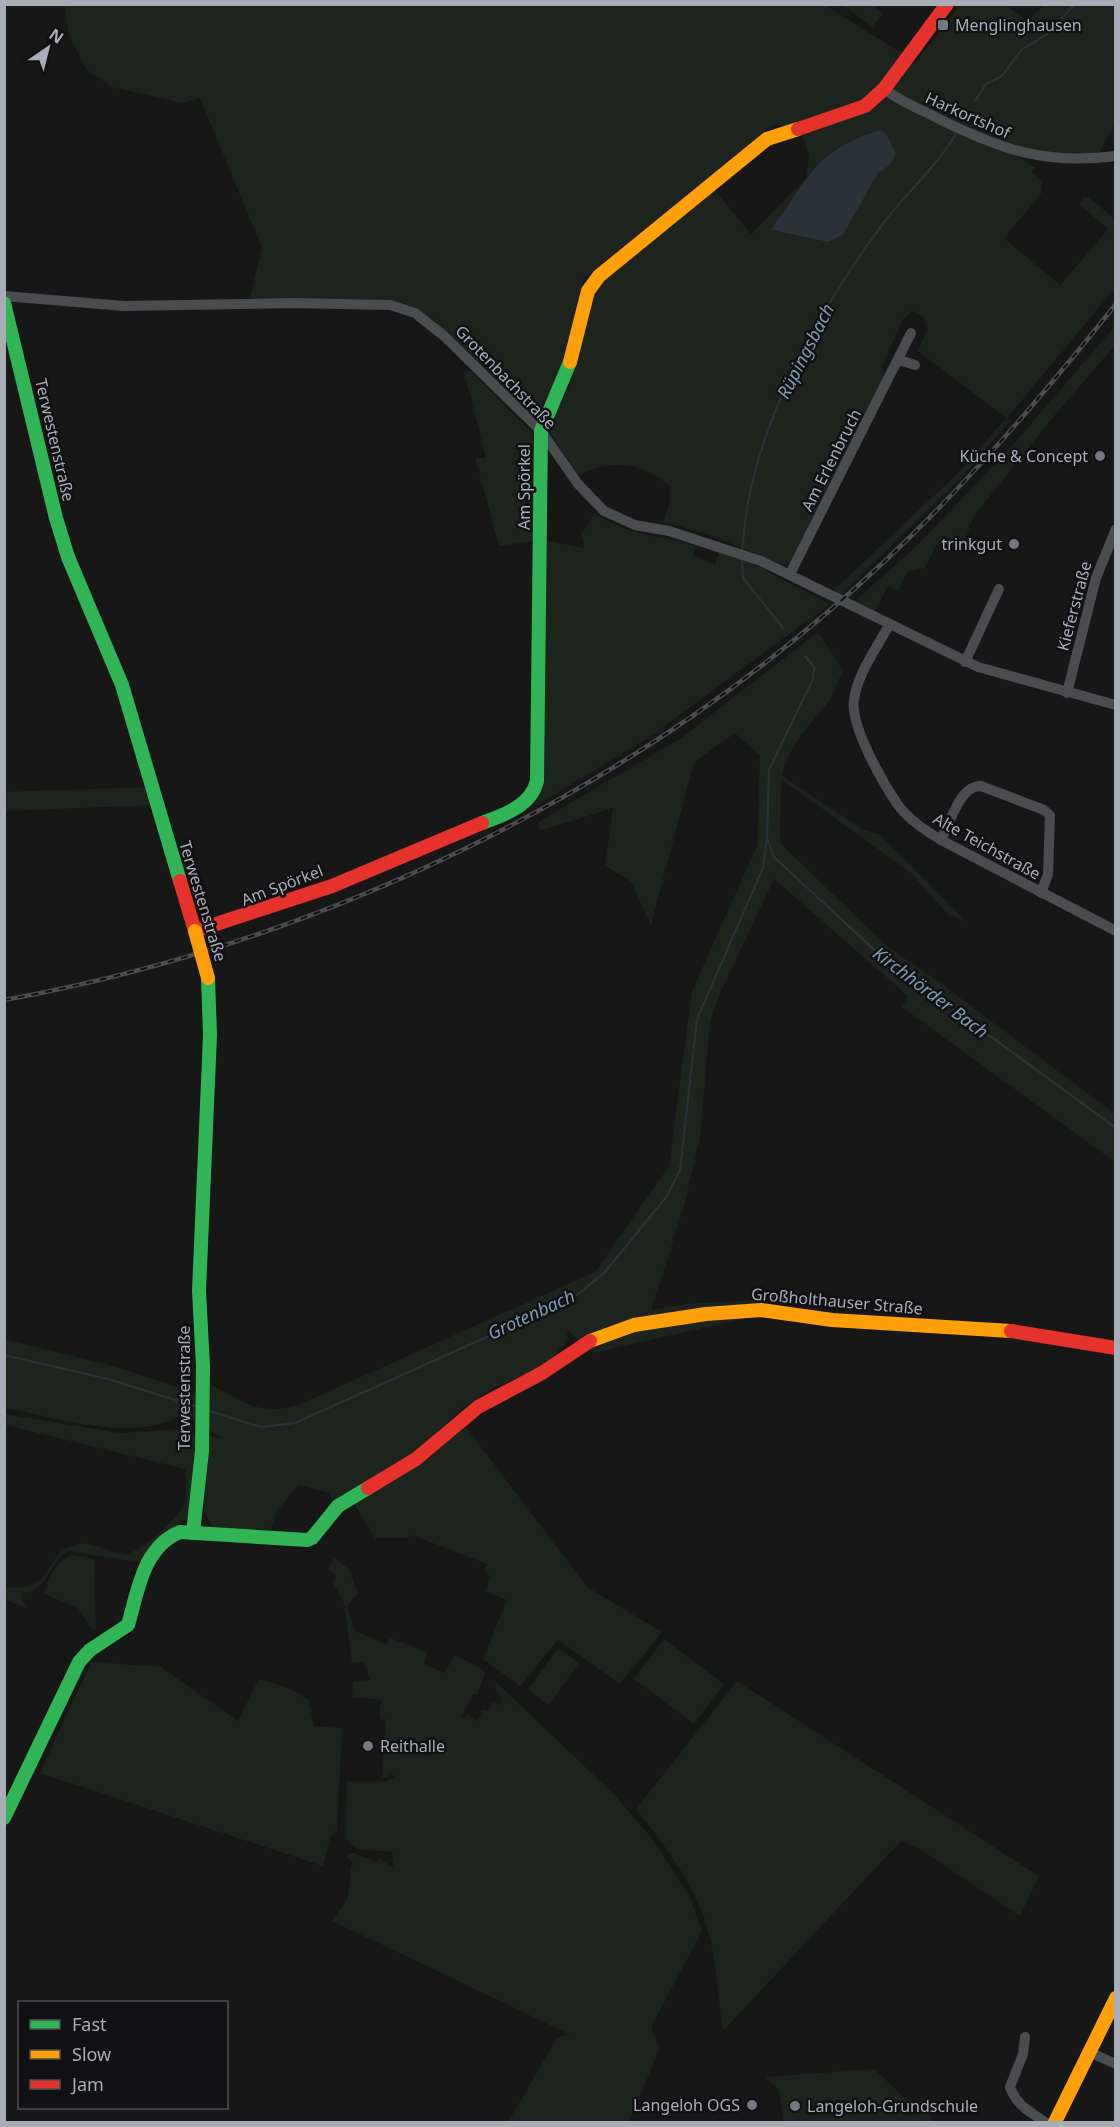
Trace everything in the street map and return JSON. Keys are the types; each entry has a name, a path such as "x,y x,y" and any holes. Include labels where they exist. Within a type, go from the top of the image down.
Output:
{"street":[{"name":"Am Spörkel","path":"195,931 246,917 437,842 517,806 531,795 538,782 539,761 541,431 568,372 588,291 599,276 768,139 865,105 884,89 947,4"},
{"name":"Harkortshof","path":"884,89 950,124 1010,150 1036,157 1116,156"},
{"name":"Grotenbachstraße","path":"4,296 124,306 293,303 371,304 402,308 427,321 444,336 541,431 578,484 604,511 635,525 669,531 761,561 965,662 1067,693 1116,705"},
{"name":"Terwestenstraße","path":"4,303 59,528 72,566 122,685 208,978 210,1035 199,1291 202,1399 200,1479 193,1533"},
{"name":"Am Erlenbruch","path":"790,574 911,333"},
{"path":"899,360 915,365"},
{"name":"Kieferstraße","path":"1067,693 1096,578 1107,543 1116,529"},
{"path":"965,662 999,589"},
{"name":"Alte Teichstraße","path":"889,625 856,690 853,709 855,719 874,762 898,805 918,825 940,840 1116,931"},
{"path":"940,840 966,792 973,786 981,786 1044,810 1050,819 1048,874 1041,893"},
{"name":"Großholthauser Straße","path":"4,1818 82,1657 90,1649 124,1631 128,1625 141,1572 151,1556 173,1534 193,1533 307,1540 312,1538 336,1507 416,1459 478,1407 542,1373 588,1342 634,1325 706,1314 761,1310 832,1320 1004,1330 1116,1348"},
{"path":"1055,2122 1116,1998"},
{"path":"1025,2037 1023,2054 1010,2087 1014,2099 1023,2108 1045,2122"},
{"path":"1089,2052 1116,2064"}],"shaded area":[{"path":"64,5 825,5 916,62 960,5 1006,5 1027,21 1044,5 1115,5 1115,123 1098,155 1039,155 988,138 983,145 1014,154 1036,168 1032,171 1042,181 1041,194 1004,238 1060,285 1108,229 1080,205 1083,197 1086,199 1088,197 1115,219 1115,288 1007,418 1010,421 961,478 841,595 833,591 957,474 1006,418 918,351 927,330 924,317 912,311 902,321 881,369 885,375 793,563 781,564 707,534 663,522 669,505 670,486 647,471 626,465 603,466 578,475 546,427 569,386 584,318 593,293 600,282 713,188 751,234 806,178 809,156 803,137 777,123 583,279 567,352 545,401 534,418 432,319 403,303 250,298 262,248 200,98 182,103 112,87 86,69 69,35","holes":["880,130 887,134 896,154 889,166 878,173 843,235 828,242 773,230 804,181 824,160 862,136"]},
{"path":"844,5 872,5 883,13 872,27"},
{"path":"880,130 887,134 896,154 889,166 878,173 843,235 828,242 772,230 804,181 824,160 848,143"},
{"path":"1115,326 1115,345 1054,416 973,517 962,551 939,540 925,568 907,572 898,591 888,586 874,613 854,602 914,548 1006,453"},
{"path":"471,371 533,433 533,541 499,546 475,458 486,458 464,372"},
{"path":"595,513 631,530 696,546 693,555 715,565 719,552 765,568 768,572 830,604 647,739 535,806 543,540 584,548 581,535"},
{"path":"818,632 843,670 829,700 794,746 782,776 862,829 880,835 967,922 948,915 911,873 781,779 780,843 889,948 935,979 1115,1114 1115,1162 902,1007 908,996 774,879 721,991 710,1022 700,1138 683,1210 651,1310 686,1304 755,1300 755,1316 593,1353 568,1331 565,1343 552,1359 530,1373 495,1387 464,1407 417,1451 333,1502 330,1493 298,1485 276,1512 271,1530 226,1529 212,1526 204,1512 207,1436 224,1439 207,1429 212,1385 261,1408 296,1406 595,1272 669,1166 692,991 757,846 760,756 735,733 694,762 651,925 631,882 605,865 613,808 540,831 538,822 681,738"},
{"path":"148,787 154,805 5,811 4,792"},
{"path":"4,1339 113,1366 196,1393 195,1421 178,1417 137,1428 115,1428 70,1422 5,1408"},
{"path":"5,1414 119,1433 181,1429 191,1431 197,1439 188,1517 160,1540 140,1562 68,1551 56,1562 37,1588 21,1593 22,1600 28,1609 5,1600 5,1587 34,1584 42,1579 63,1550 74,1545 93,1545 124,1554 148,1543 180,1512 185,1501 186,1488 185,1469 5,1425"},
{"path":"466,1427 587,1587 662,1632 620,1684 558,1640 520,1686 483,1659 507,1600 485,1591 491,1577 484,1570 487,1564 412,1535 407,1538 375,1538 354,1504 412,1469"},
{"path":"73,1555 94,1559 96,1629 91,1629 78,1608 44,1594 47,1582 54,1570 63,1560"},
{"path":"334,1558 349,1569 358,1594 347,1605 354,1630 387,1645 390,1638 427,1652 424,1664 445,1673 454,1655 476,1665 485,1673 477,1695 473,1694 461,1718 465,1719 466,1714 478,1721 482,1710 490,1711 492,1702 500,1705 502,1701 495,1686 497,1683 615,1795 653,1840 689,1895 702,1931 651,2027 660,2048 629,2122 508,2122 557,2038 569,2034 332,1921 348,1898 351,1867 354,1864 347,1858 347,1855 353,1853 377,1862 378,1858 393,1867 392,1852 357,1849 346,1839 347,1781 385,1782 395,1777 392,1774 378,1778 382,1775 386,1720 380,1719 380,1705 383,1704 381,1700 352,1697 353,1682 370,1680 363,1661 352,1663 344,1603 332,1581 336,1575 328,1570"},
{"path":"664,1639 724,1684 694,1724 634,1679"},
{"path":"558,1648 579,1663 549,1705 528,1690"},
{"path":"91,1662 161,1667 238,1721 258,1680 263,1680 290,1689 308,1699 314,1726 342,1728 337,1830 330,1837 323,1866 40,1773"},
{"path":"737,1681 1039,1876 1020,1916 920,1849 901,1841 723,2031 713,1956 703,1914 688,1882 636,1809"},
{"path":"874,2069 916,2109 927,2102 932,2122 783,2122 779,2090 765,2077"}],"waterway":[{"name":"Rüpingsbach","path":"975,101 986,84 1002,76 1021,50 1046,35 1075,4"},
{"name":"Rüpingsbach","path":"742,552 748,505 758,462 783,391 800,357 837,290 858,259 888,217 938,159 956,134"},
{"name":"Rüpingsbach","path":"742,558 743,578 783,628"},
{"name":"Grotenbach","path":"206,1410 261,1427 295,1423 545,1311 577,1295 604,1273 667,1196 680,1170 697,1019 763,868 767,837 769,770 813,679 814,667 805,656"},
{"name":"Kirchhörder Bach","path":"768,840 774,857 882,957 1116,1128"},
{"name":"Grotenbach","path":"4,1355 108,1379 198,1407"}],"railway":[{"path":"4,1000 126,973 245,938 363,895 476,843 587,783 692,716 792,642 886,560 1005,436 1116,304"}],"traffic: fast":[{"path":"4,303 56,518 68,557 122,685 180,881"},
{"path":"482,823 507,813 523,803 534,790 537,781 541,431 570,362"},
{"path":"193,1533 202,1451 203,1366 199,1291 210,1035 208,978"},
{"path":"4,1818 79,1662 90,1650 128,1625 144,1571 158,1548 180,1532 307,1540 312,1538 338,1506 368,1488"}],"traffic: slow":[{"path":"570,362 588,291 599,276 767,139 798,129"},
{"path":"195,931 208,978"},
{"path":"590,1341 634,1325 706,1314 761,1310 832,1320 1011,1331"},
{"path":"1055,2122 1116,1998"}],"traffic: jam":[{"path":"798,129 865,106 884,89 947,4"},
{"path":"180,881 195,931 332,886 482,823"},
{"path":"1011,1331 1116,1348"},
{"path":"368,1488 416,1459 478,1407 542,1373 590,1341"}],"place":[{"name":"Menglinghausen","path":"943,25"},
{"name":"Küche & Concept","path":"1100,456"},
{"name":"trinkgut","path":"1014,544"},
{"name":"Reithalle","path":"368,1746"},
{"name":"Langeloh OGS","path":"752,2105"},
{"name":"Langeloh-Grundschule","path":"795,2106"}]}
